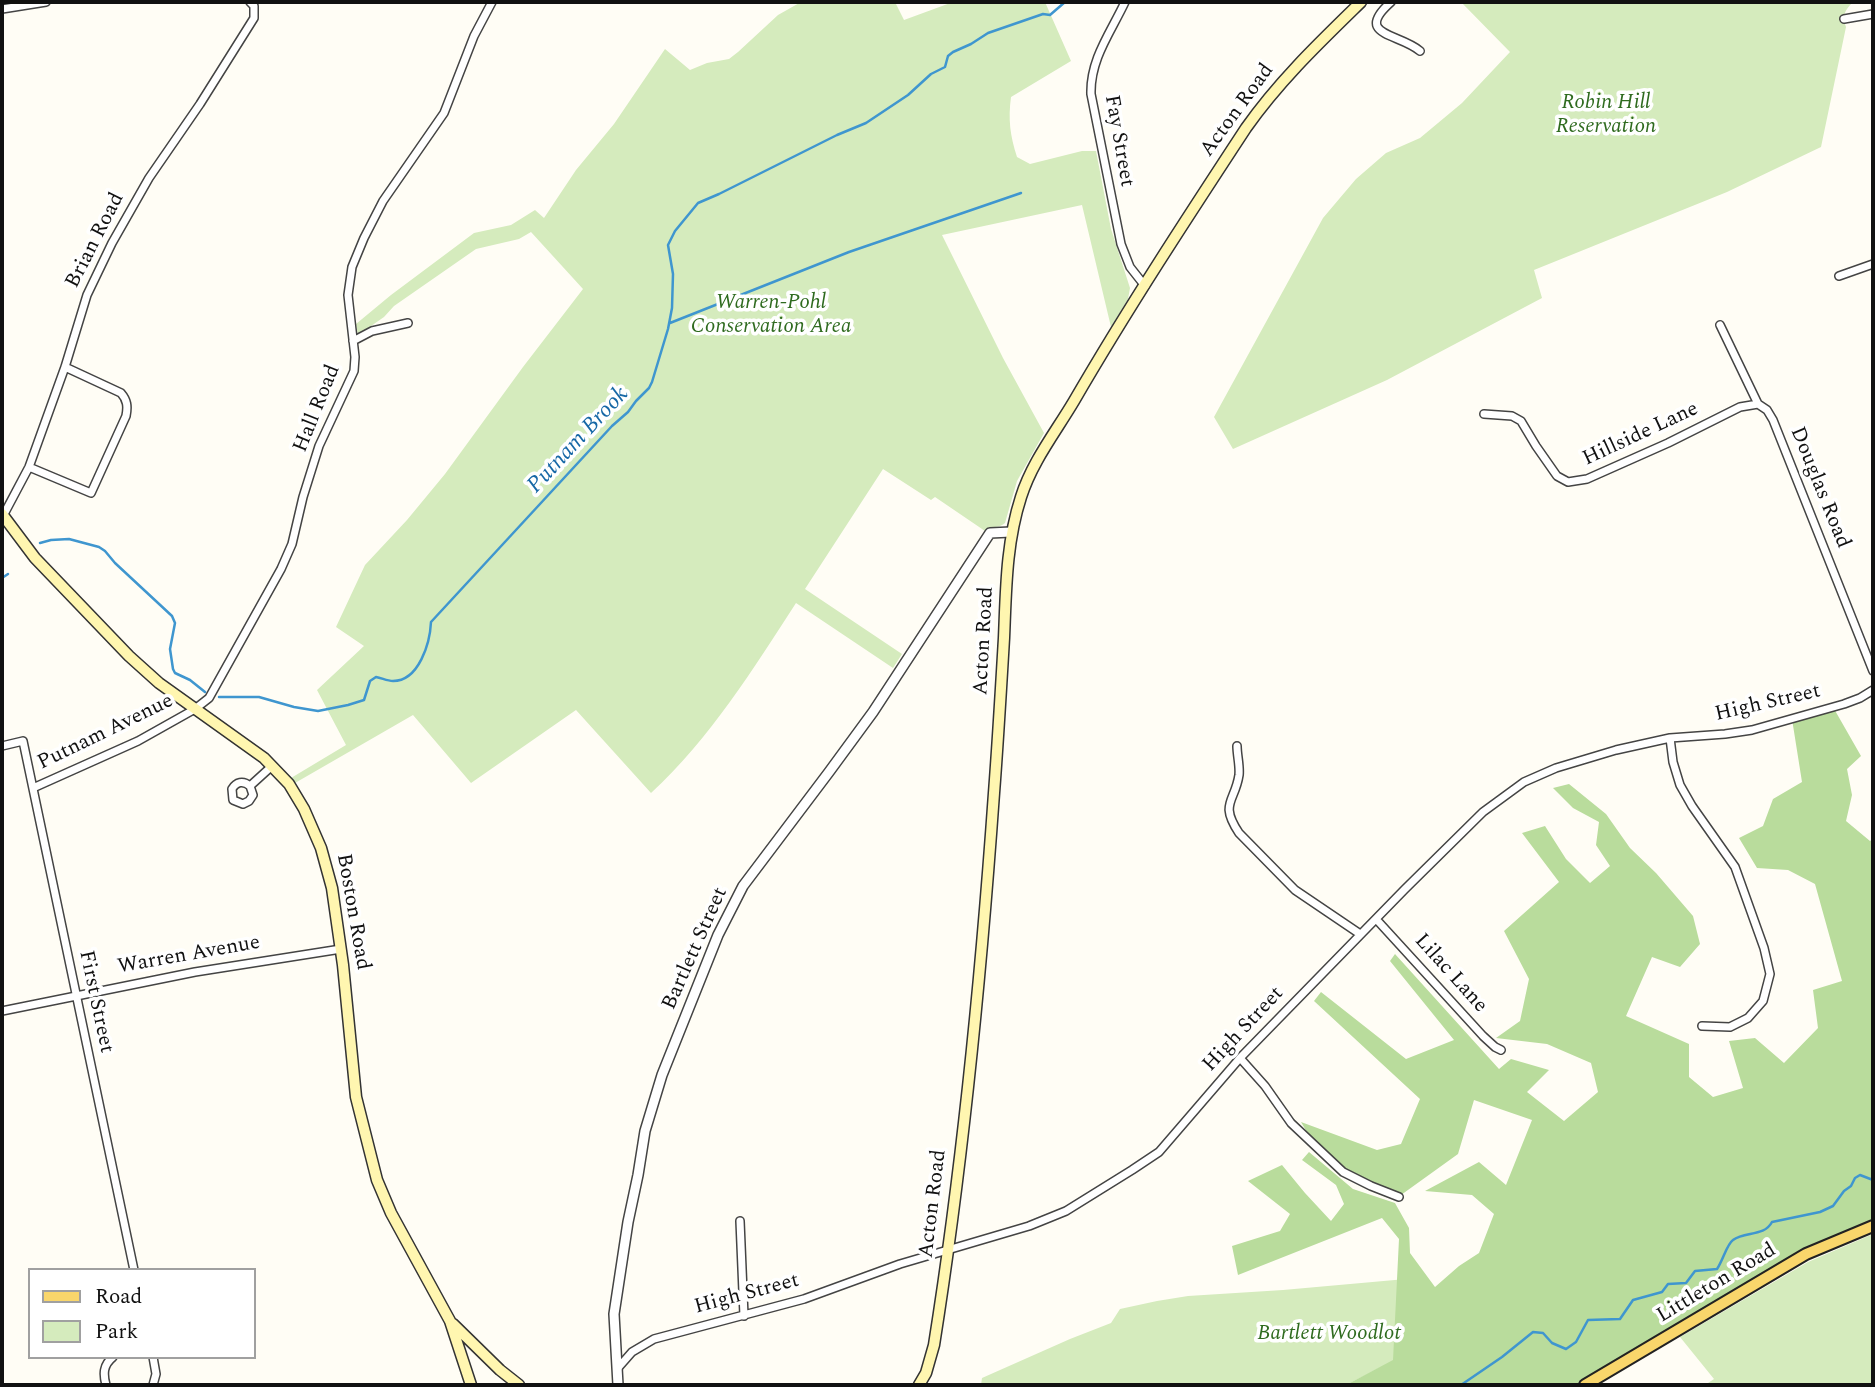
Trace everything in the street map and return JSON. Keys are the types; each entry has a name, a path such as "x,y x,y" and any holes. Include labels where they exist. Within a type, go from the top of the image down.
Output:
{"main road":[{"name":"Acton Road","path":"919,1385 926,1374 934,1345 979,984 995,787 1008,567 1012,532 1021,495 1038,458 1260,108 1294,68 1361,2"},
{"name":"Boston Road","path":"4,521 35,558 129,656 159,683 248,745 272,766 289,784 310,821 332,888 356,1097 377,1180 391,1213 450,1321 471,1385"},
{"name":"Littleton Road","path":"1585,1385 1794,1261 1827,1244 1873,1226"},
{"path":"450,1321 519,1385"}],"street":[{"path":"2,9 46,2"},
{"name":"Brian Road","path":"4,521 29,467 65,367 87,295 112,243 149,178 254,18 254,6 250,2"},
{"name":"Hall Road","path":"195,709 209,698 281,569 292,544 319,446 355,369 348,295 352,267 383,201 444,113 474,37 492,2"},
{"name":"Fay Street","path":"1125,2 1096,59 1091,77 1091,94 1121,244 1130,267 1145,286"},
{"path":"1391,2 1377,16 1377,28 1380,32 1409,43 1420,51"},
{"path":"1844,19 1873,14"},
{"path":"1839,276 1873,264"},
{"path":"354,341 372,331 408,323"},
{"name":"Douglas Road","path":"1720,326 1758,404 1767,410 1773,420 1873,671"},
{"path":"29,467 91,493 126,416 128,407 121,393 65,367"},
{"name":"Hillside Lane","path":"1484,414 1518,418 1557,476 1562,480 1574,482 1587,480 1649,452 1740,407 1758,404"},
{"name":"Bartlett Street","path":"618,1385 614,1314 645,1131 662,1076 718,934 743,886 873,712 990,533 1012,532"},
{"name":"High Street","path":"617,1369 632,1352 654,1339 804,1298 900,1264 1029,1226 1066,1210 1132,1170 1159,1152 1240,1058 1483,812 1524,782 1556,768 1622,748 1670,738 1752,730 1844,704 1873,690"},
{"name":"Putnam Avenue","path":"33,788 138,741 195,709"},
{"path":"1670,738 1676,775 1685,796 1735,867 1764,948 1770,974 1763,1001 1748,1018 1730,1027 1702,1026"},
{"name":"First Street","path":"2,746 23,741 134,1268"},
{"path":"1237,746 1239,774 1229,808 1233,824 1295,890 1360,934"},
{"path":"250,786 272,766"},
{"name":"Lilac Lane","path":"1376,919 1483,1036 1494,1047 1501,1049"},
{"name":"Warren Avenue","path":"2,1011 195,972 341,949"},
{"path":"1240,1058 1292,1123 1343,1171 1399,1197"},
{"path":"740,1220 744,1315"},
{"path":"106,1385 104,1369 111,1359"},
{"path":"153,1359 156,1374 153,1385"}],"green space":[{"name":"Warren-Pohl Conservation Area","path":"801,2 895,2 904,20 953,2 1045,2 1071,61 1011,97 1011,135 1017,157 1030,164 1082,151 1096,151 1111,229 1130,288 1128,299 1111,327 1082,205 942,235 1003,358 1044,433 1017,481 1005,523 985,531 935,497 931,500 883,469 805,589 902,654 893,668 796,603 711,727 651,793 576,710 471,783 413,715 295,783 291,778 346,745 317,690 364,646 336,627 365,565 445,474 583,289 531,232 519,239 476,249 394,306 384,317 358,335 356,324 474,233 511,225 535,210 544,218 576,170 614,124 665,49 690,70 707,63 729,59 778,15"},
{"name":"Robin Hill Reservation","path":"1461,2 1852,3 1844,14 1846,27 1821,147 1727,192 1534,270 1542,298 1387,380 1233,449 1214,417 1323,218 1356,179 1386,153 1420,138 1462,103 1510,52"},
{"path":"1833,707 1861,756 1847,769 1852,795 1846,821 1870,841 1873,839 1873,1226 1849,1235 1585,1385 1346,1385 1393,1360 1399,1239 1382,1218 1238,1275 1232,1246 1280,1231 1290,1214 1248,1181 1282,1165 1331,1221 1344,1204 1336,1185 1302,1160 1309,1152 1353,1189 1395,1203 1409,1228 1410,1253 1435,1287 1479,1253 1494,1214 1472,1195 1425,1191 1479,1162 1506,1185 1532,1120 1474,1100 1458,1154 1401,1195 1343,1172 1314,1144 1301,1122 1377,1150 1401,1144 1420,1099 1314,1001 1321,992 1406,1059 1454,1040 1390,961 1395,954 1499,1069 1511,1059 1549,1070 1527,1092 1564,1121 1598,1092 1591,1063 1547,1044 1496,1038 1520,1021 1529,979 1504,931 1559,882 1522,833 1545,826 1566,859 1590,883 1610,866 1596,845 1599,822 1573,808 1553,788 1569,784 1606,814 1630,848 1693,916 1700,944 1680,967 1652,957 1626,1016 1689,1044 1689,1077 1713,1097 1743,1088 1729,1041 1755,1038 1784,1063 1818,1028 1813,990 1842,981 1815,884 1788,870 1757,868 1739,838 1763,826 1773,799 1802,782 1792,719"},
{"path":"1873,1234 1873,1385 1705,1385 1714,1379 1680,1337 1808,1262"},
{"name":"Bartlett Woodlot","path":"1406,1279 1422,1346 1346,1385 981,1385 982,1378 1111,1323 1120,1309 1188,1296"}],"waterway":[{"name":"Putnam Brook","path":"219,697 259,697 318,711 364,700 370,681 376,677 393,681 410,675 425,650 431,622 649,388 672,308 673,274 668,245 675,231 698,203 866,123 908,95 931,74 945,67 948,56 953,52 988,33 1043,14 1050,15 1065,2"},
{"path":"670,323 849,252 1021,193"},
{"name":"Putnam Brook","path":"40,543 69,539 105,551 172,616 175,623 170,649 173,669 205,692"},
{"name":"Putnam Brook","path":"2,578 8,574"},
{"path":"1461,1385 1533,1332 1543,1333 1552,1343 1566,1349 1576,1342 1588,1320 1620,1319 1633,1300 1662,1292 1668,1284 1686,1283 1695,1271 1717,1269 1729,1245 1738,1237 1764,1230 1772,1222 1820,1212 1833,1206 1860,1175 1873,1180"}]}
